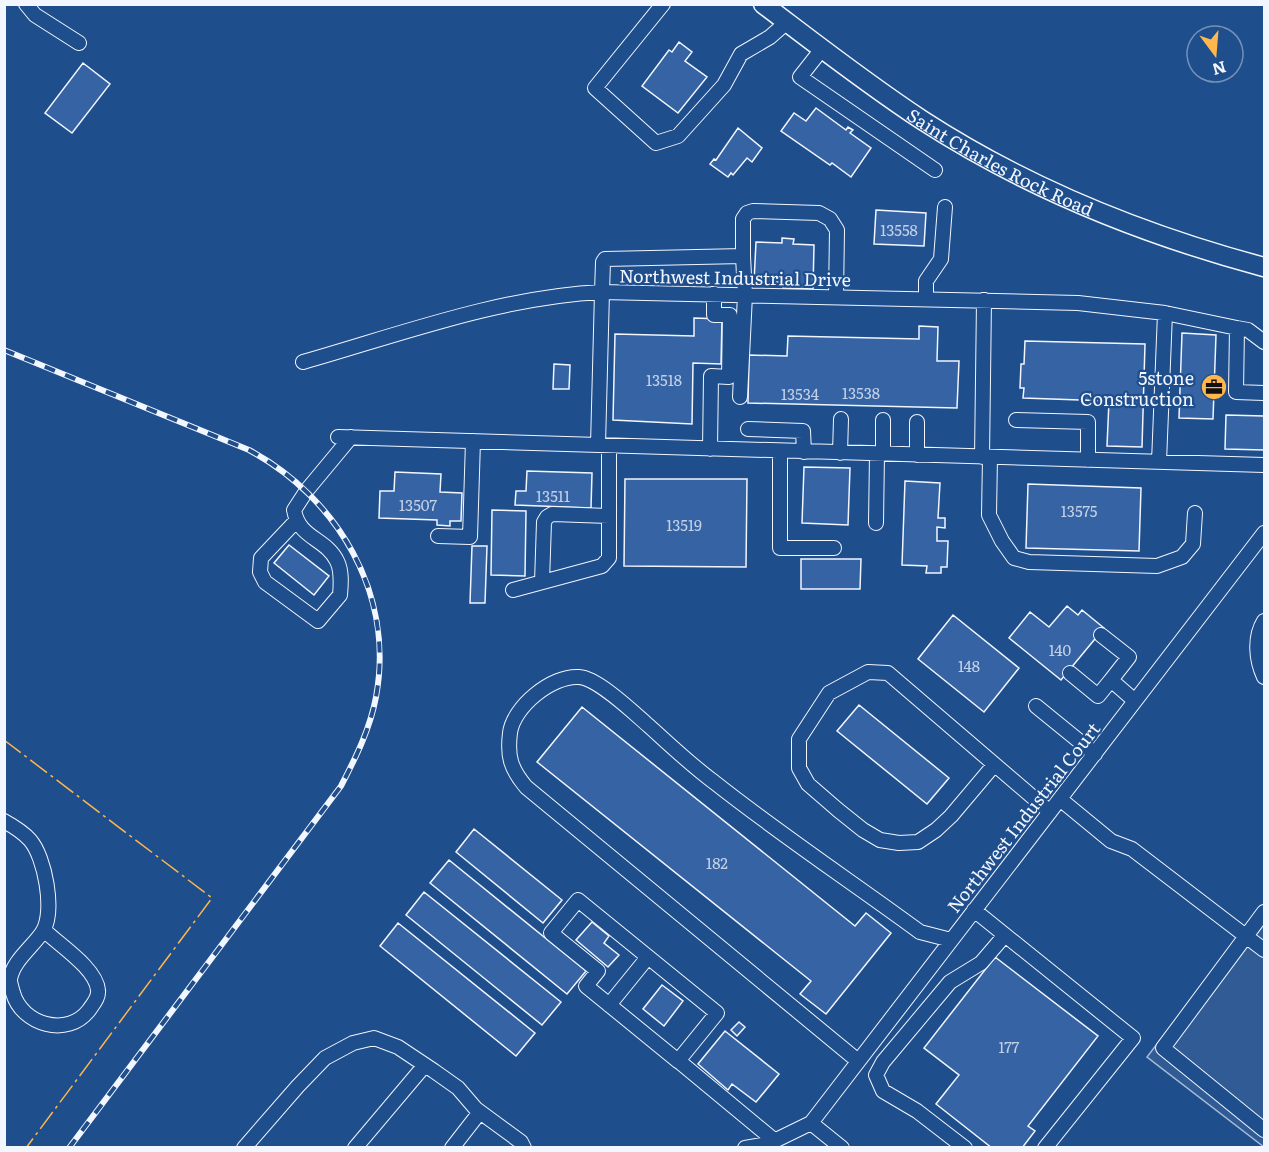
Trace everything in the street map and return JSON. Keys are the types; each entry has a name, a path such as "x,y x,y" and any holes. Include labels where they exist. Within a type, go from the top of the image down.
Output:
{"main road":[{"name":"Saint Charles Rock Road","path":"764,4 822,49 923,121 1031,182 1122,222 1197,248 1264,267"}],"street":[{"path":"26,4 35,15 79,43"},
{"path":"663,4 595,88 656,143 678,136 724,85 741,54 770,37 787,22"},
{"path":"822,49 800,77 934,170"},
{"path":"926,299 926,281 941,259 945,207"},
{"path":"740,397 745,295 743,219 750,211 823,214 832,221 837,230 837,297"},
{"path":"303,362 481,310 574,293 602,292 605,259 743,256"},
{"name":"Northwest Industrial Drive","path":"513,590 602,566 609,558 609,516 603,446 602,292 1078,303 1165,313 1248,330 1264,342"},
{"path":"710,449 711,376 729,377 730,315 714,315 714,294"},
{"path":"984,300 989,515 1002,541 1014,558 1029,562 1157,566 1182,557 1193,544 1195,513"},
{"path":"1159,462 1165,313"},
{"path":"1237,328 1236,393 1264,393"},
{"path":"840,453 841,419"},
{"path":"876,523 883,420"},
{"path":"1016,420 1088,422 1088,460"},
{"path":"917,422 917,455"},
{"path":"748,429 803,431 804,452"},
{"path":"296,521 261,558 261,572 265,582 318,621 340,595 340,570 337,560 329,550 304,531 296,521 294,510 345,437 1264,465"},
{"path":"438,536 470,537 473,441"},
{"path":"780,451 780,548 834,548"},
{"path":"542,582 546,517 552,514 609,516"},
{"name":"Northwest Industrial Court","path":"746,1148 768,1144 811,1123 1264,533"},
{"path":"1264,621 1260,628 1257,645 1259,666 1264,677"},
{"path":"1070,673 1098,696 1129,657 1101,635"},
{"path":"994,765 951,816 936,830 918,842 899,843 880,840 862,830 808,784 799,768 800,739 829,693 868,672 888,673 1050,812"},
{"path":"858,1061 526,787 514,773 508,750 510,729 521,706 541,690 560,680 579,676 602,687 713,782 920,932 951,940"},
{"path":"1111,680 1136,701"},
{"path":"1036,706 1095,754"},
{"path":"1060,799 1111,841 1132,849 1264,950"},
{"path":"4,820 30,841 39,855 48,896 48,912 44,930 15,966 10,980 18,1006 30,1017 44,1024 60,1024 77,1020 86,1014 97,998 98,990 91,973 44,930"},
{"path":"678,1061 717,1013 578,900 550,933 598,971 586,986 775,1141"},
{"path":"974,910 1133,1038 1045,1148"},
{"path":"1264,912 1163,1048 1264,1130"},
{"path":"965,1148 917,1111 883,1091 876,1075 883,1062 950,982 981,963 1005,935"},
{"path":"609,1005 648,957"},
{"path":"244,1148 325,1058 352,1043 374,1038 398,1047 458,1088 480,1112 521,1142 524,1148"},
{"path":"356,1148 424,1065"},
{"path":"452,1148 480,1112"},
{"path":"811,1123 842,1148"}],"shaded area":[{"path":"1264,904 1264,1147 1147,1057"}],"building":[{"path":"679,42 692,52 685,61 707,77 678,113 642,86 669,50 672,52"},
{"path":"83,63 110,84 72,133 45,113"},
{"path":"816,108 846,130 848,127 853,130 850,133 871,148 851,177 781,131 794,113 806,121"},
{"path":"738,128 762,148 752,162 747,158 733,175 731,173 728,177 710,164 714,159 716,160"},
{"path":"876,210 926,213 924,246 874,244"},
{"path":"782,238 794,239 793,244 814,245 813,289 783,288 784,282 754,282 756,242 782,243"},
{"path":"694,318 722,319 721,364 693,363 692,424 613,420 615,334 694,336"},
{"path":"919,326 938,327 937,361 959,361 957,408 748,403 749,355 787,356 788,336 919,339"},
{"path":"1182,333 1216,335 1213,419 1179,418"},
{"path":"1025,341 1145,344 1142,447 1107,446 1109,401 1023,398 1024,388 1020,388"},
{"path":"554,364 570,365 569,389 553,389"},
{"path":"1226,415 1264,416 1264,450 1225,449"},
{"path":"804,467 850,468 848,525 802,523"},
{"path":"527,471 592,473 591,508 515,505 516,491 526,491"},
{"path":"395,472 441,474 440,492 462,493 461,521 450,521 450,526 437,525 437,520 379,518 380,491 394,491"},
{"path":"625,479 747,479 746,567 624,566"},
{"path":"905,481 940,483 938,518 945,518 945,528 937,527 937,541 948,541 947,567 941,567 941,573 926,573 927,566 902,565"},
{"path":"1028,484 1141,488 1139,551 1026,548"},
{"path":"492,510 526,511 525,576 491,575"},
{"path":"289,545 329,576 314,595 274,563"},
{"path":"472,546 487,546 485,603 470,603"},
{"path":"801,559 861,559 860,589 801,589"},
{"path":"1067,606 1078,615 1082,610 1104,628 1061,680 1009,638 1030,612 1049,627"},
{"path":"953,615 1019,668 984,712 918,659"},
{"path":"859,705 949,778 927,804 837,731"},
{"path":"582,707 855,926 866,913 891,933 826,1014 800,994 811,981 537,762"},
{"path":"474,829 562,900 543,923 456,852"},
{"path":"449,860 586,971 567,994 430,883"},
{"path":"424,892 561,1002 542,1025 406,915"},
{"path":"592,922 609,936 604,943 619,955 608,967 576,940"},
{"path":"398,923 535,1033 516,1056 380,946"},
{"path":"995,957 1098,1036 1028,1126 1035,1131 1022,1148 992,1148 936,1104 959,1075 924,1048"},
{"path":"662,985 683,1001 664,1026 643,1009"},
{"path":"739,1022 745,1027 737,1036 731,1030"},
{"path":"725,1031 779,1074 756,1102 732,1084 728,1090 698,1064"}],"railway":[{"path":"4,350 249,450 281,470 309,494 333,522 353,553 368,586 377,622 380,659 376,697 366,732 341,786 69,1148"}],"power":[{"path":"4,740 212,898 26,1148"}],"place":[{"name":"5stone Construction","path":"1214,387"}]}
